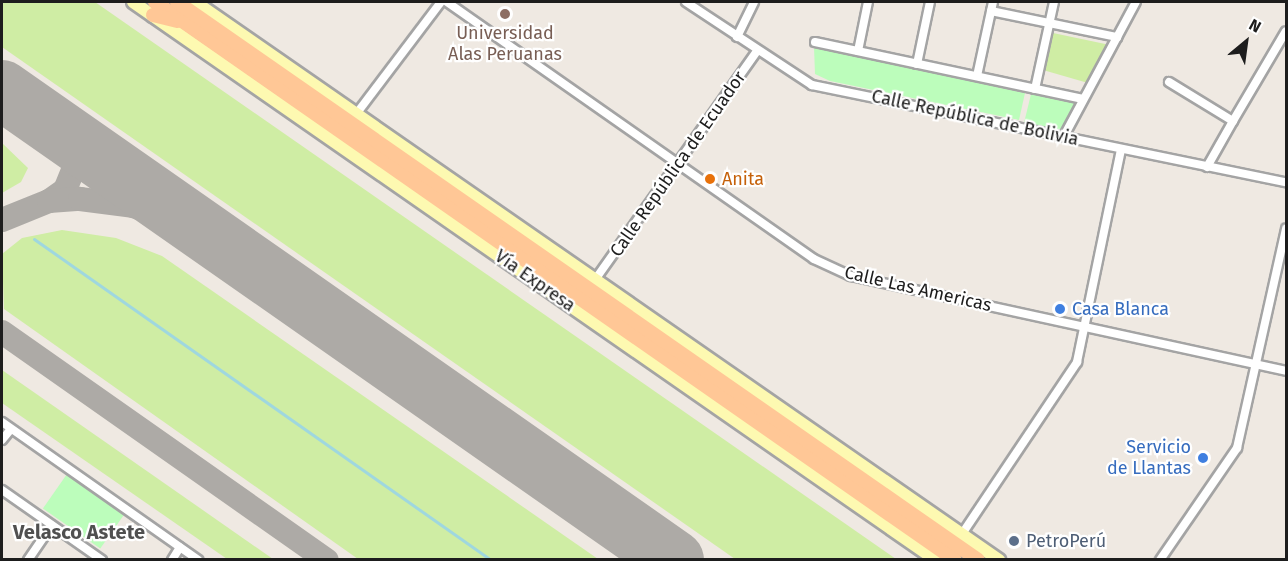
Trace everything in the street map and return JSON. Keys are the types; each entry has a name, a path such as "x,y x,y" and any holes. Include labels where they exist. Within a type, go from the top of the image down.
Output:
{"main road":[{"name":"Vía Expresa","path":"133,2 154,8 936,560"},
{"name":"Vía Expresa","path":"177,2 357,113 597,277 999,560"},
{"path":"154,8 190,10"},
{"name":"Vía Expresa","path":"190,10 955,560"},
{"name":"Vía Expresa","path":"190,10 978,560"}],"street":[{"path":"357,113 441,2"},
{"name":"Calle Las Americas","path":"447,2 676,165 814,259 851,276 1287,370"},
{"name":"Calle República de Bolivia","path":"686,2 812,85 1064,136 1121,150 1287,182"},
{"path":"738,37 754,2"},
{"path":"858,51 868,2"},
{"path":"917,64 930,2"},
{"path":"1035,89 1054,2"},
{"path":"1064,136 1136,2"},
{"path":"977,76 992,6 1049,23 1117,37"},
{"path":"1207,167 1287,31"},
{"path":"815,42 1083,99"},
{"name":"Calle República de Ecuador","path":"597,277 758,50"},
{"path":"1169,82 1233,121"},
{"path":"962,534 1063,389 1077,362 1121,150"},
{"path":"1160,560 1237,448 1287,228"},
{"path":"2,422 198,560"},
{"path":"2,440 11,429"},
{"path":"2,490 102,560"},
{"path":"28,560 52,525"},
{"path":"172,560 180,547"}],"green space":[{"path":"2,2 95,2 896,559 735,559 2,47"},
{"path":"1053,33 1110,45 1088,83 1043,70"},
{"path":"814,47 1025,93 1019,120 830,81 815,74"},
{"path":"1032,90 1081,100 1064,132 1024,123"},
{"path":"2,143 28,168 21,182 2,193"},
{"path":"62,230 116,238 162,256 598,559 358,559 4,309 2,254 22,238"},
{"path":"2,370 273,559 227,559 2,403"},
{"path":"67,474 124,514 100,549 43,508"}],"waterway":[{"path":"34,239 491,560"}],"taxiway":[{"path":"49,201 65,190 75,165 72,147 53,126"},
{"path":"2,220 49,201 80,199 133,206 203,231"},
{"path":"2,332 327,560"}],"runway":[{"path":"2,90 674,560"}],"place":[{"name":"Universidad Alas Peruanas","path":"505,14"},
{"name":"Anita","path":"710,179"},
{"name":"Casa Blanca","path":"1060,309"},
{"name":"Servicio de Llantas","path":"1203,458"},
{"name":"PetroPerú","path":"1014,541"}],"district":[{"name":"Velasco Astete","path":"79,532"}]}
